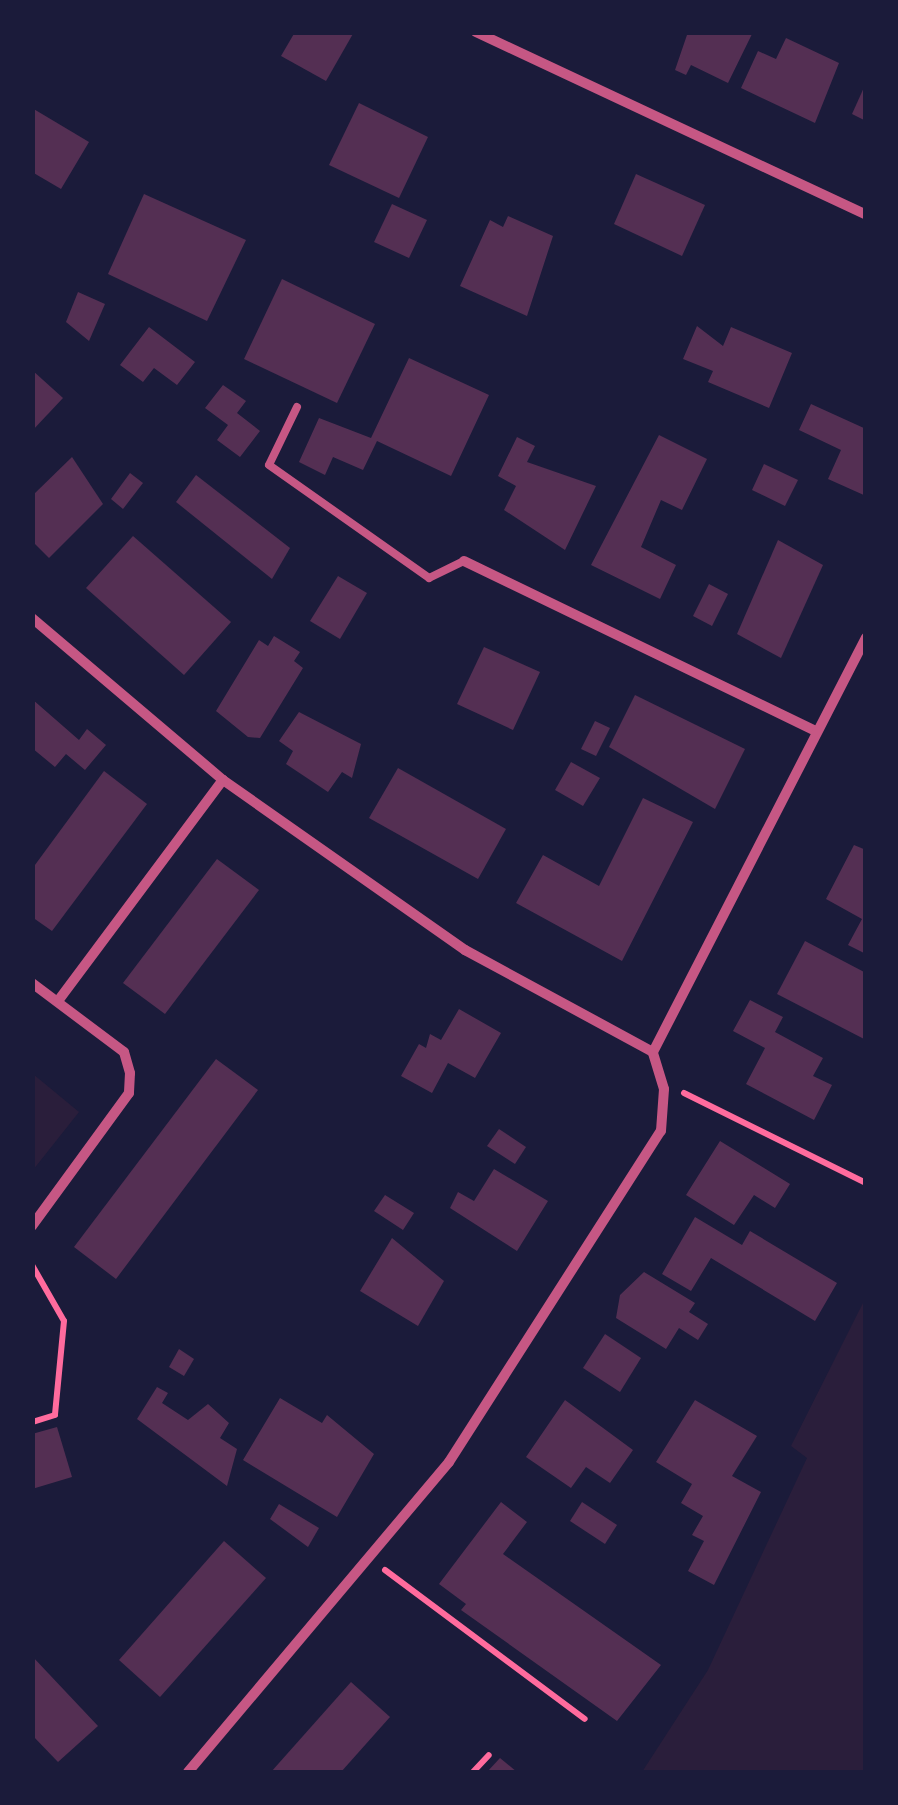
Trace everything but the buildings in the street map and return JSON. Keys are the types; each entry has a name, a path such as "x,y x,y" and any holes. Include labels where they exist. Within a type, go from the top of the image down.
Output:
{"street":[{"path":"476,32 866,215"},
{"path":"464,562 815,731"},
{"path":"32,618 222,780 464,950 652,1052 664,1089 661,1131 569,1284 372,1561 188,1772"},
{"path":"652,1052 866,637"},
{"path":"58,1001 222,780"},
{"path":"32,983 124,1052 129,1093 32,1226"}],"lane":[{"path":"297,407 270,466 429,578 464,562"}],"path":[{"path":"664,1089 704,1096 866,1183"},
{"path":"32,1266 64,1320 55,1416 32,1422"},
{"path":"372,1561 585,1719"},
{"path":"473,1772 490,1755"}],"shaded area":[{"path":"33,1074 79,1112 33,1170"},
{"path":"865,1299 865,1772 642,1772 708,1670 807,1458 791,1446"}]}
